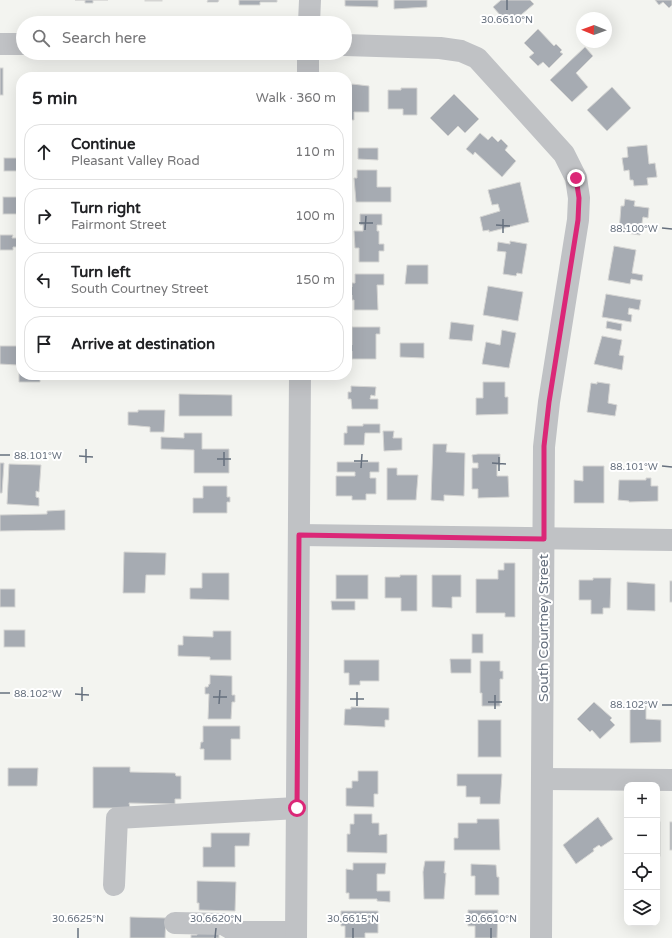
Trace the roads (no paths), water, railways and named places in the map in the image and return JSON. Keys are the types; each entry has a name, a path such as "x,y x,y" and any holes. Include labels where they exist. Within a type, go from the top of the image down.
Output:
{"street":[{"path":"309,16 310,0"},
{"path":"0,44 16,44"},
{"name":"South Courtney Street","path":"352,46 440,48 461,51 477,58 564,154 576,178 579,198 578,220 549,402 544,446 540,938"},
{"path":"308,60 308,72"},
{"path":"175,923 223,924 237,935 296,935 300,380"},
{"path":"299,535 672,540"},
{"path":"542,779 672,780"},
{"path":"114,885 118,818 297,808"}]}
